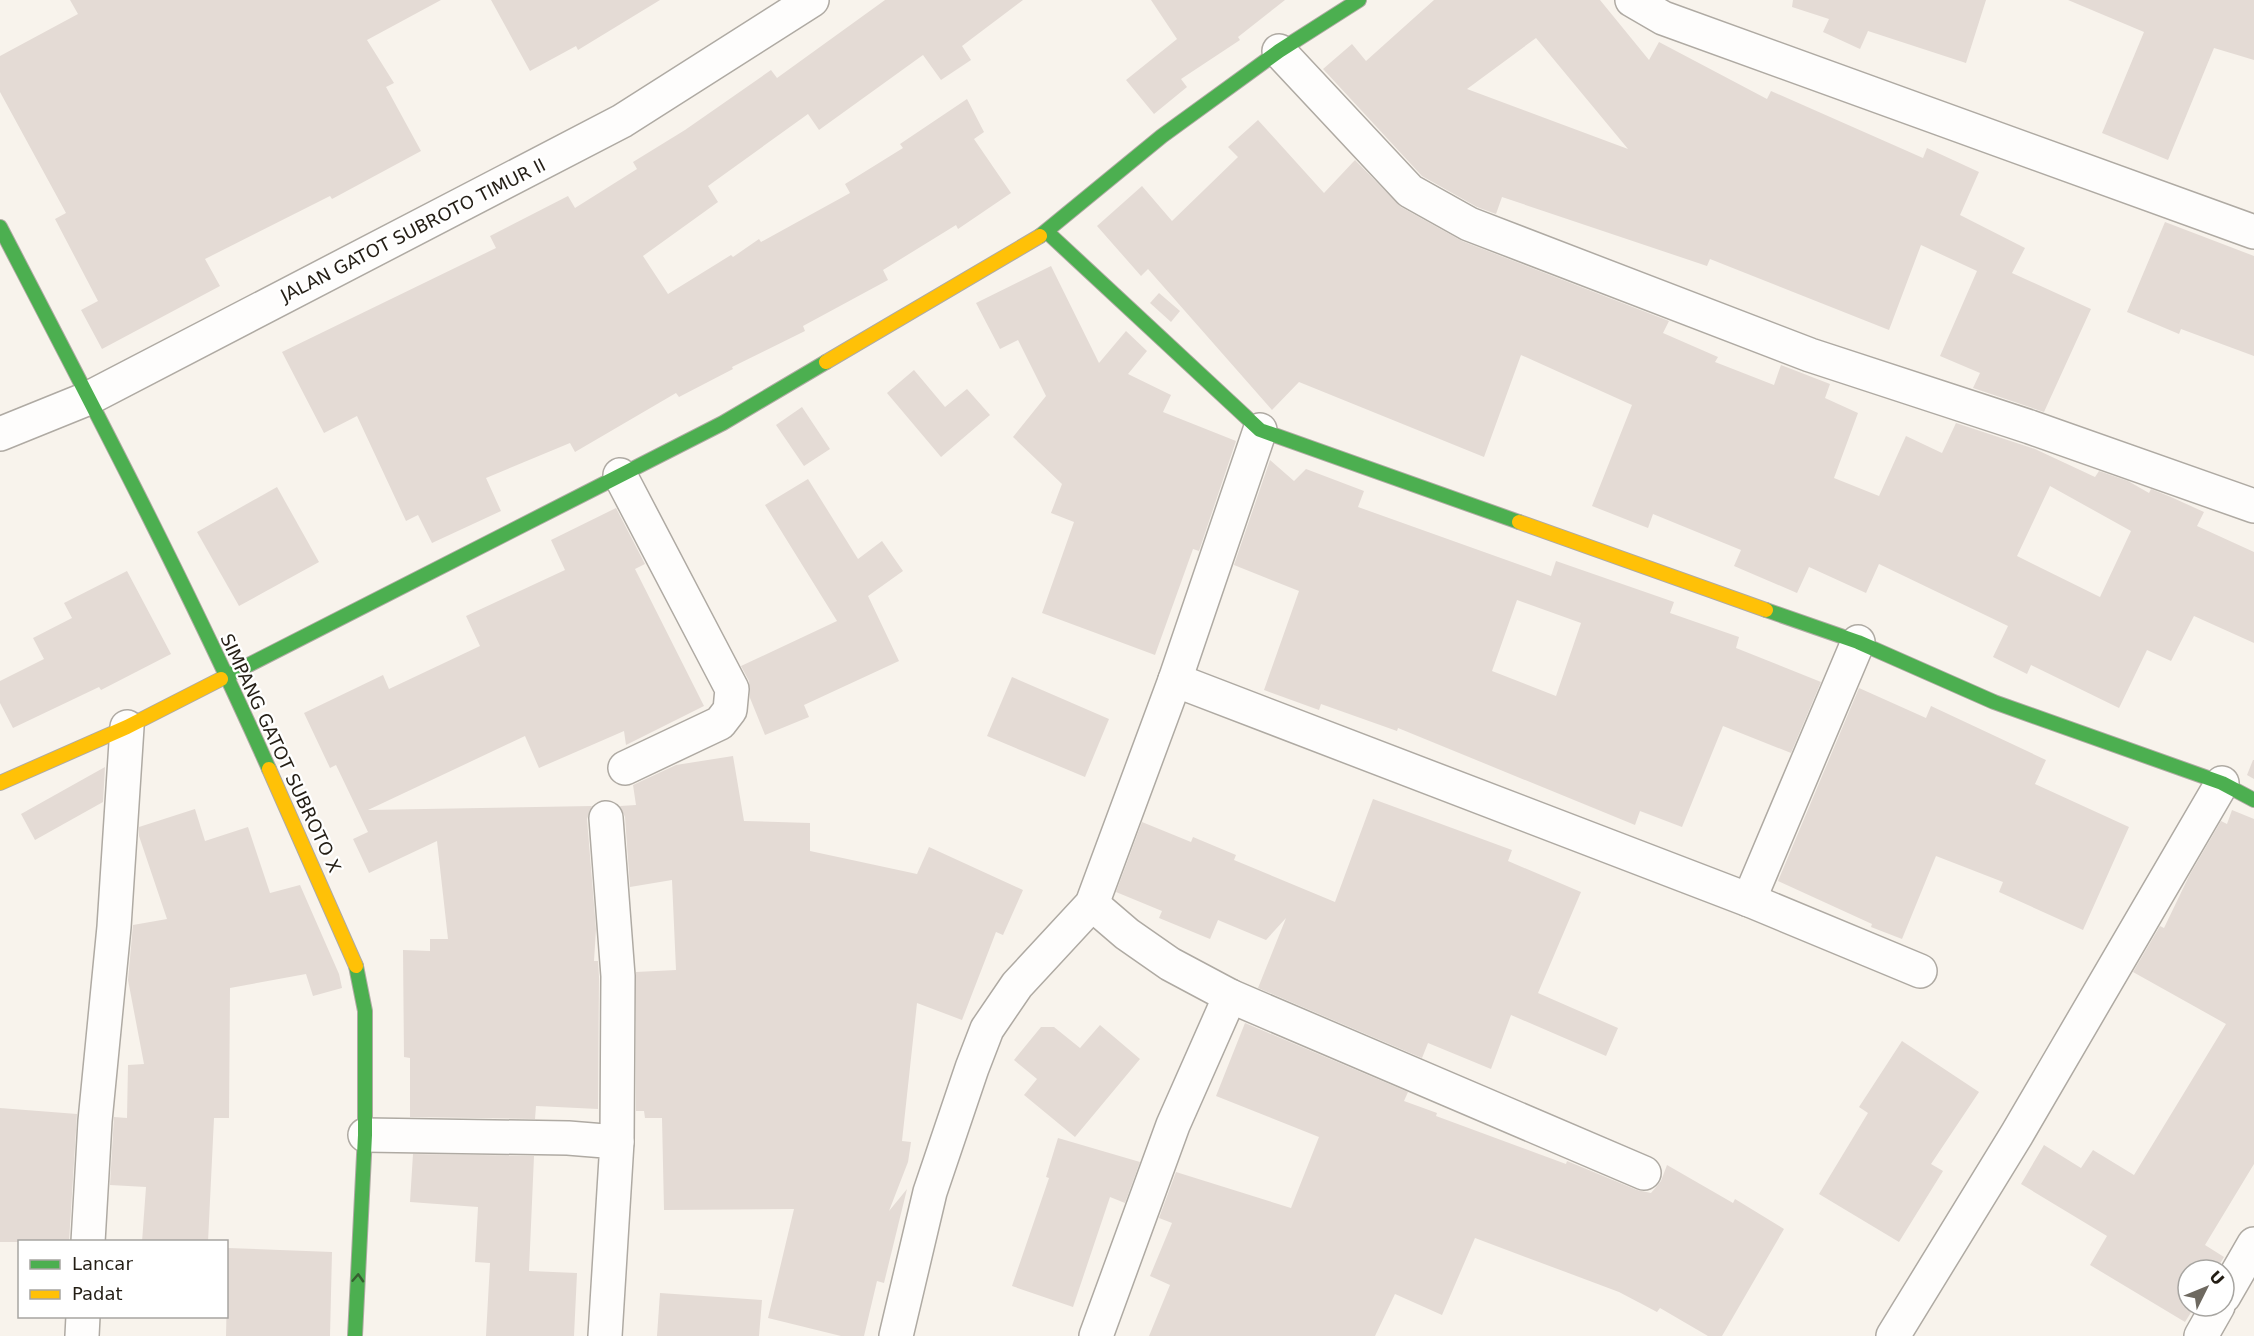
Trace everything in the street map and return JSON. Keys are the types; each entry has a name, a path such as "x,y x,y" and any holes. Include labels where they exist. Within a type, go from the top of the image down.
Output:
{"street":[{"name":"JALAN GATOT SUBROTO TIMUR II","path":"0,434 89,398 622,121 812,0"},
{"path":"0,783 127,727 723,423 1047,232 1162,136 1279,51 1359,0"},
{"path":"1632,0 1663,18 2254,232"},
{"path":"1279,51 1410,191 1469,224 1810,355 2030,427 2254,506"},
{"name":"SIMPANG GATOT SUBROTO X","path":"0,227 89,398 227,675 357,968 365,1011 365,1136 355,1336"},
{"path":"1047,232 1260,430 1858,642 1994,702 2222,783 2254,800"},
{"path":"896,1336 930,1192 987,1029 1017,985 1092,904 1175,680 1260,430"},
{"path":"620,475 732,689 730,710 720,723 625,768"},
{"path":"1749,900 1858,642"},
{"path":"1175,680 1749,900 1920,970"},
{"path":"88,1240 95,1121 114,927 127,727"},
{"path":"1893,1336 2017,1134 2222,783"},
{"path":"605,1336 617,1142 618,976 606,818"},
{"path":"1092,904 1127,934 1170,964 1230,996 1644,1173"},
{"path":"1096,1336 1173,1125 1230,996"},
{"path":"365,1136 568,1138 617,1142"},
{"path":"2236,1275 2254,1244"},
{"path":"82,1336 83,1318"},
{"path":"2201,1336 2211,1318"}],"building":[{"path":"70,0 441,0 367,40 394,83 386,87 421,151 332,199 330,196 205,259 220,286 102,349 81,310 98,301 55,219 66,213 0,92 0,56 78,14"},
{"path":"491,0 660,0 578,50 576,46 530,71"},
{"path":"885,0 1023,0 962,46 971,60 941,80 923,55 819,130 808,114 708,186 718,202 643,256 668,294 731,255 733,257 759,239 761,242 850,193 845,184 903,148 900,144 967,99 984,132 974,139 1011,193 958,229 956,225 883,270 888,280 803,326 805,331 732,367 733,369 679,397 676,393 575,452 570,443 486,478 501,511 432,543 418,515 406,521 357,416 324,433 282,352 496,248 490,236 568,196 575,208 637,169 633,162 685,130 771,70 777,78"},
{"path":"1151,0 1285,0 1238,37 1240,40 1181,79 1187,87 1154,114 1126,80 1177,39"},
{"path":"1434,0 1600,0 1649,60 1659,42 1767,99 1771,91 1923,158 1927,148 1979,172 1960,215 2025,248 2012,273 2091,309 2044,412 1973,388 1980,373 1940,356 1977,271 1921,245 1889,330 1710,259 1707,266 1502,197 1496,214 1477,207 1422,176 1323,69 1352,44 1366,61","holes":["1536,38 1628,149 1467,89"]},
{"path":"1793,0 1986,0 1966,63 1868,31 1860,49 1823,32 1829,19 1792,7"},
{"path":"2068,0 2254,0 2254,60 2214,48 2168,160 2102,133 2144,32"},
{"path":"1258,120 1324,193 1355,160 1401,207 1462,241 1669,321 1663,333 1718,357 1715,362 1774,385 1781,365 1830,384 1825,398 1858,413 1834,478 1879,496 1906,436 1942,453 1956,423 2035,449 2095,477 2099,471 2128,481 2149,493 2151,489 2204,512 2197,526 2254,552 2254,643 2194,616 2171,661 2147,650 2119,708 2031,665 2027,674 1993,657 2008,626 1879,564 1866,593 1809,567 1797,593 1734,566 1741,550 1653,514 1648,528 1592,506 1632,405 1521,355 1484,457 1299,382 1272,410 1148,269 1141,276 1097,226 1142,186 1172,221 1238,157 1228,147","holes":["2050,486 2131,531 2100,597 2017,556"]},
{"path":"2165,222 2254,256 2254,356 2181,329 2179,334 2127,312"},
{"path":"1051,266 1099,363 1126,331 1147,351 1128,374 1171,395 1163,412 1236,441 1199,551 1193,549 1155,655 1042,613 1074,522 1051,513 1062,484 1013,437 1046,396 1018,340 1000,349 976,303"},
{"path":"1159,293 1180,311 1171,322 1150,303"},
{"path":"914,370 945,407 967,389 990,415 941,457 887,393"},
{"path":"802,407 830,449 804,466 776,425"},
{"path":"1270,460 1294,481 1306,469 1364,491 1358,507 1551,576 1556,561 1674,602 1670,613 1739,637 1736,648 1821,682 1791,753 1723,726 1682,827 1640,811 1635,825 1398,728 1397,731 1321,704 1319,710 1264,690 1299,591 1234,565","holes":["1517,600 1581,623 1556,696 1492,671"]},
{"path":"808,479 858,559 882,541 903,571 868,596 899,661 804,705 809,717 765,735 750,698 749,681 741,666 837,621 765,505"},
{"path":"277,487 319,562 239,606 197,532"},
{"path":"616,508 645,564 635,569 704,706 626,745 624,731 539,768 525,736 368,810 592,806 587,819 596,929 594,961 598,961 599,977 598,1109 536,1106 535,1119 410,1117 410,1058 404,1057 403,950 430,951 430,939 448,939 437,841 369,873 353,839 368,832 336,765 330,768 304,713 383,675 389,689 480,646 466,616 565,570 551,540"},
{"path":"127,571 171,654 101,690 99,687 13,728 0,703 0,681 44,659 33,638 72,618 64,603"},
{"path":"1012,677 1109,719 1085,777 987,736"},
{"path":"1859,688 1926,718 1931,706 2046,760 2035,784 2129,827 2083,930 1999,892 2003,882 1936,856 1902,939 1871,927 1872,924 1778,881"},
{"path":"733,756 744,821 810,823 810,851 917,874 929,847 1023,890 1003,935 996,932 962,1020 917,1003 902,1141 911,1142 908,1162 889,1211 907,1189 884,1283 877,1281 864,1336 841,1336 768,1318 794,1209 664,1210 662,1118 645,1118 644,1111 636,1111 636,972 676,970 672,880 630,887 625,817 620,806 636,805 633,785 676,765"},
{"path":"2254,760 2254,779 2247,775"},
{"path":"105,767 103,802 35,840 21,814"},
{"path":"1373,799 1512,850 1508,861 1581,892 1538,993 1618,1028 1606,1056 1511,1015 1491,1069 1428,1043 1422,1058 1258,988 1286,918 1266,940 1218,920 1210,939 1159,918 1162,911 1116,892 1142,822 1191,842 1193,837 1236,855 1234,860 1335,902"},
{"path":"195,809 205,841 248,827 270,893 300,885 339,974 342,988 313,996 306,974 230,988 229,1118 214,1118 208,1240 142,1240 146,1187 110,1185 114,1117 127,1118 128,1065 144,1064 128,980 133,925 167,919 139,836 139,827"},
{"path":"2232,810 2254,819 2254,1164 2205,1245 2223,1258 2176,1258 2176,1317 2090,1265 2107,1236 2021,1184 2044,1145 2081,1168 2093,1150 2134,1175 2226,1024 2133,972 2160,926 2164,928 2189,876 2221,821 2227,824"},
{"path":"1245,1023 1408,1092 1404,1101 1437,1113 1436,1116 1566,1164 1567,1161 1637,1190 1651,1193 1661,1181 1667,1165 1733,1203 1735,1199 1784,1229 1722,1336 1708,1336 1660,1308 1657,1312 1619,1292 1475,1238 1442,1315 1395,1294 1375,1336 1149,1336 1170,1285 1150,1276 1172,1223 1159,1218 1176,1172 1291,1208 1319,1137 1216,1096"},
{"path":"1100,1025 1140,1059 1075,1137 1024,1095 1037,1079 1014,1060 1041,1027 1054,1027 1080,1048"},
{"path":"1902,1041 1979,1092 1931,1164 1943,1171 1899,1242 1819,1194 1868,1113 1859,1107"},
{"path":"0,1108 77,1114 69,1240 0,1242"},
{"path":"1058,1138 1140,1162 1125,1203 1110,1197 1073,1307 1012,1286 1049,1178 1046,1177"},
{"path":"413,1154 534,1156 529,1271 577,1273 574,1336 486,1336 490,1263 475,1262 478,1207 410,1202"},
{"path":"228,1248 332,1252 330,1336 226,1336"},
{"path":"660,1293 762,1300 759,1336 657,1336"}],"traffic: fast":[{"path":"1040,236 1162,136 1279,51 1359,0"},
{"path":"0,227 172,564 269,769"},
{"path":"1047,232 1260,430 1519,522"},
{"path":"221,679 723,423 826,362"},
{"path":"1766,610 1858,642 1994,702 2222,783 2254,800"},
{"path":"355,1336 365,1135 365,1011 356,966"}],"traffic: slow":[{"path":"826,362 1040,236"},
{"path":"1519,522 1766,610"},
{"path":"0,783 127,727 221,679"},
{"path":"269,769 356,966"}]}
